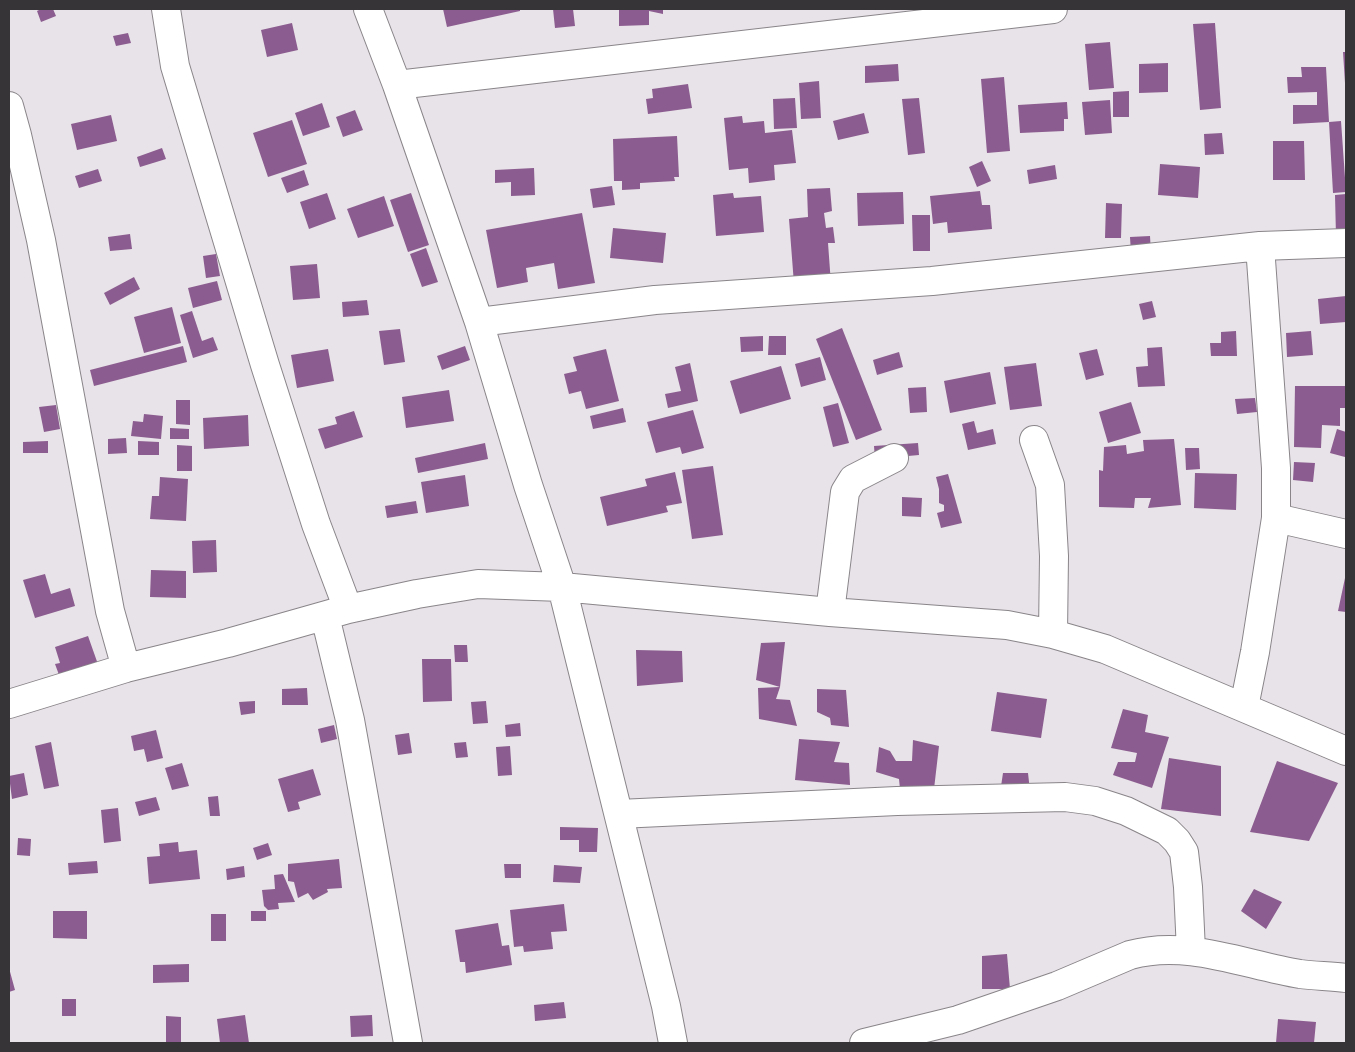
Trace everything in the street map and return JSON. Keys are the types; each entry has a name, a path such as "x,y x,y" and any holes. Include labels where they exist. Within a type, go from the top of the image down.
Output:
{"street":[{"path":"166,9 175,66 248,309 316,524 336,612 350,720 408,1043"},
{"path":"368,9 397,85 479,322 528,485 562,587 666,1006 673,1043"},
{"path":"397,85 1053,9"},
{"path":"9,106 41,240 110,611 126,668"},
{"path":"479,322 655,300 932,281 1260,246 1346,243"},
{"path":"1244,707 1256,652 1276,518 1276,468 1260,246"},
{"path":"1034,440 1050,485 1054,556 1053,634"},
{"path":"830,612 845,492 853,479 894,458"},
{"path":"1276,518 1346,534"},
{"path":"9,704 126,668 228,643 336,612 417,594 478,584 562,587 830,612 1007,625 1053,634 1105,649 1346,751"},
{"path":"618,814 897,801 1065,797 1095,801 1126,811 1167,831 1177,841 1184,852 1188,887 1191,951"},
{"path":"864,1043 958,1020 1057,986 1142,951 1191,951 1213,954 1301,974 1346,978"}],"building":[{"path":"53,9 56,16 41,22 37,11"},
{"path":"443,9 520,9 520,11 447,27"},
{"path":"553,9 573,9 575,26 555,28"},
{"path":"619,9 663,9 663,14 649,11 649,25 619,26"},
{"path":"292,23 298,50 267,57 261,30"},
{"path":"1215,23 1221,108 1200,110 1193,24"},
{"path":"128,33 131,43 116,46 113,36"},
{"path":"1110,42 1114,88 1089,90 1085,44"},
{"path":"1343,52 1346,52 1345,83"},
{"path":"1168,63 1168,92 1139,93 1139,64"},
{"path":"898,64 899,81 865,83 865,66"},
{"path":"1301,67 1326,67 1329,122 1293,124 1293,105 1317,105 1317,92 1288,93 1287,77 1302,77"},
{"path":"1004,77 1010,151 987,153 981,79"},
{"path":"819,81 821,118 801,119 799,83"},
{"path":"688,84 692,108 648,114 646,99 653,98 652,89"},
{"path":"1129,91 1129,117 1113,117 1113,92"},
{"path":"795,98 797,128 774,129 773,99"},
{"path":"919,98 925,153 908,155 902,99"},
{"path":"1110,100 1112,133 1085,135 1082,102"},
{"path":"1067,102 1068,119 1064,119 1064,131 1020,133 1018,105"},
{"path":"322,103 330,127 303,136 295,113"},
{"path":"355,110 363,130 343,137 336,117"},
{"path":"864,113 869,133 838,140 833,121"},
{"path":"111,115 117,141 77,150 71,124"},
{"path":"742,116 743,123 764,121 765,133 792,130 796,163 774,165 775,180 749,183 748,168 729,170 724,118"},
{"path":"292,120 307,164 268,177 253,133"},
{"path":"1341,121 1346,192 1333,193 1329,122"},
{"path":"1222,133 1224,154 1205,155 1204,134"},
{"path":"677,136 679,177 674,177 675,181 640,183 640,189 622,190 622,181 614,181 613,139"},
{"path":"1273,141 1304,141 1305,180 1273,180"},
{"path":"162,148 166,159 140,167 137,157"},
{"path":"982,161 991,181 977,187 969,167"},
{"path":"1160,164 1200,167 1198,198 1158,195"},
{"path":"1055,165 1057,179 1029,184 1027,170"},
{"path":"534,168 535,195 511,196 511,182 495,183 495,170"},
{"path":"98,169 102,181 79,188 75,176"},
{"path":"304,170 309,185 287,193 281,178"},
{"path":"612,186 615,205 593,208 590,189"},
{"path":"830,188 832,211 824,213 826,228 833,227 835,243 828,243 831,284 794,284 789,219 808,217 807,189"},
{"path":"980,191 982,205 990,205 992,229 948,233 947,222 933,224 930,196"},
{"path":"903,192 904,224 858,226 857,193"},
{"path":"327,193 336,219 309,229 300,202"},
{"path":"411,193 429,245 408,252 390,200"},
{"path":"733,193 734,198 761,196 764,232 716,236 713,195"},
{"path":"1346,194 1346,235 1336,236 1335,195"},
{"path":"384,196 394,226 358,238 347,209"},
{"path":"1106,203 1122,204 1121,238 1105,238"},
{"path":"582,213 595,283 558,289 554,263 526,268 528,282 497,288 486,230"},
{"path":"912,215 930,215 930,251 913,251"},
{"path":"613,228 666,233 663,263 610,258"},
{"path":"130,234 132,249 110,251 108,237"},
{"path":"1150,236 1151,253 1131,253 1130,237"},
{"path":"426,248 438,282 422,287 410,254"},
{"path":"216,254 220,276 206,278 203,256"},
{"path":"317,264 320,298 293,300 290,266"},
{"path":"134,277 140,289 110,305 104,293"},
{"path":"217,281 222,300 193,308 188,288"},
{"path":"1346,296 1346,322 1320,324 1318,299"},
{"path":"367,300 369,315 343,317 342,302"},
{"path":"1152,301 1156,317 1143,320 1139,304"},
{"path":"172,307 181,343 144,353 134,317"},
{"path":"192,311 202,341 213,337 218,350 193,358 180,315"},
{"path":"842,328 882,430 856,440 816,339"},
{"path":"400,329 405,362 384,365 379,331"},
{"path":"1236,331 1237,356 1211,356 1210,343 1221,343 1221,332"},
{"path":"1311,331 1313,355 1287,357 1286,333"},
{"path":"763,336 763,351 741,352 740,337"},
{"path":"769,336 786,336 786,355 768,355"},
{"path":"183,346 187,362 94,386 90,370"},
{"path":"465,346 470,360 442,370 437,356"},
{"path":"1162,347 1165,386 1138,387 1136,367 1148,366 1147,348"},
{"path":"328,349 334,381 297,388 291,355"},
{"path":"606,349 619,401 586,409 581,391 569,394 564,374 577,371 573,357"},
{"path":"1097,349 1104,375 1086,380 1079,353"},
{"path":"899,352 903,367 877,375 873,360"},
{"path":"820,357 826,380 801,387 795,364"},
{"path":"690,363 698,401 668,408 665,394 681,391 675,367"},
{"path":"1036,363 1042,406 1010,410 1004,367"},
{"path":"781,366 791,399 740,414 730,381"},
{"path":"990,372 996,404 950,413 944,381"},
{"path":"1295,386 1346,386 1346,408 1340,408 1340,426 1322,425 1321,448 1294,447"},
{"path":"926,387 927,412 910,413 908,388"},
{"path":"449,390 454,421 406,428 402,397"},
{"path":"1255,398 1257,412 1237,414 1235,399"},
{"path":"176,400 190,400 190,425 176,424"},
{"path":"1131,402 1141,433 1108,443 1099,412"},
{"path":"838,403 849,443 833,447 823,407"},
{"path":"56,405 60,429 44,432 39,407"},
{"path":"623,408 626,422 593,429 590,416"},
{"path":"693,410 704,448 682,454 680,447 656,453 647,422"},
{"path":"354,411 363,437 325,449 318,429 337,424 335,417"},
{"path":"144,414 163,416 161,439 131,436 133,421 143,422"},
{"path":"248,415 249,446 204,449 203,418"},
{"path":"974,421 977,433 993,429 996,444 968,450 962,424"},
{"path":"170,428 189,429 189,439 170,439"},
{"path":"1337,429 1346,432 1345,457 1330,453"},
{"path":"126,438 127,453 108,454 108,439"},
{"path":"1174,439 1181,505 1148,508 1151,498 1135,498 1134,508 1099,507 1099,470 1103,471 1104,447 1126,445 1127,454 1144,451 1143,440"},
{"path":"48,441 48,453 23,453 23,442"},
{"path":"138,441 159,442 159,455 138,455"},
{"path":"485,443 488,459 418,473 415,458"},
{"path":"918,443 919,455 875,459 874,446"},
{"path":"177,445 192,446 192,471 177,471"},
{"path":"1185,448 1199,448 1200,469 1186,470"},
{"path":"1294,462 1315,463 1313,482 1293,480"},
{"path":"713,466 723,535 692,539 682,470"},
{"path":"675,472 682,503 666,506 668,512 607,526 600,497 647,486 645,479"},
{"path":"1195,473 1237,474 1236,510 1194,508"},
{"path":"948,474 962,523 941,528 937,513 944,511 944,505 939,503 939,489 936,477"},
{"path":"465,475 469,506 426,513 421,482"},
{"path":"160,477 188,479 186,521 150,519 152,496 159,496"},
{"path":"902,497 922,498 921,517 902,516"},
{"path":"416,501 418,513 387,518 385,506"},
{"path":"216,540 217,572 193,573 192,541"},
{"path":"151,570 186,571 186,598 150,597"},
{"path":"45,574 51,594 70,588 75,606 35,618 23,580"},
{"path":"1346,578 1346,612 1338,611"},
{"path":"88,636 100,670 62,683 55,664 60,663 55,647"},
{"path":"785,642 780,687 756,680 761,643"},
{"path":"454,645 467,645 468,662 455,662"},
{"path":"636,650 682,651 683,682 637,686"},
{"path":"422,659 451,659 452,701 423,702"},
{"path":"780,687 776,699 790,700 797,726 759,719 758,688"},
{"path":"307,688 308,705 282,705 282,689"},
{"path":"817,689 846,690 849,727 831,725 830,718 817,712"},
{"path":"997,692 1047,699 1041,738 991,731"},
{"path":"255,701 255,713 241,715 239,702"},
{"path":"486,701 488,723 473,724 471,702"},
{"path":"1123,709 1148,715 1145,732 1169,737 1152,788 1113,775 1118,762 1135,762 1137,753 1111,748"},
{"path":"520,723 521,736 506,737 505,725"},
{"path":"334,725 337,739 321,743 318,729"},
{"path":"156,730 163,758 147,762 144,749 134,751 131,736"},
{"path":"409,733 412,753 398,755 395,735"},
{"path":"799,739 840,742 834,762 849,763 850,785 795,780"},
{"path":"913,740 939,746 934,789 900,789 899,779 876,772 879,747 890,751 896,761 912,761"},
{"path":"51,742 59,786 44,789 35,746"},
{"path":"466,742 468,757 456,758 454,743"},
{"path":"510,746 512,775 498,776 496,747"},
{"path":"1169,758 1221,766 1221,816 1161,809"},
{"path":"1277,761 1338,783 1309,841 1250,832"},
{"path":"182,763 189,786 172,790 165,768"},
{"path":"313,769 321,795 298,802 300,809 288,812 278,779"},
{"path":"24,773 28,795 12,799 9,776"},
{"path":"1003,773 1028,773 1030,791 1000,793"},
{"path":"218,796 220,816 210,816 208,797"},
{"path":"156,797 160,810 139,816 135,802"},
{"path":"118,808 121,841 104,843 101,810"},
{"path":"560,827 598,828 597,852 579,852 579,840 560,840"},
{"path":"18,838 31,839 30,856 17,855"},
{"path":"178,842 179,852 197,850 200,879 149,884 147,857 160,856 159,844"},
{"path":"268,843 272,855 257,860 253,848"},
{"path":"339,859 342,888 327,889 328,892 313,900 308,893 298,898 294,882 288,881 288,864"},
{"path":"97,861 98,873 69,875 68,863"},
{"path":"504,864 521,864 521,878 505,878"},
{"path":"554,865 582,867 580,883 553,882"},
{"path":"244,866 245,877 227,880 226,869"},
{"path":"283,874 295,902 278,903 279,909 268,910 264,906 262,890 275,889 274,875"},
{"path":"1254,889 1282,902 1266,929 1241,911"},
{"path":"564,904 567,931 551,932 553,949 524,952 523,946 514,947 510,910"},
{"path":"53,911 87,911 87,939 53,938"},
{"path":"251,911 266,911 266,921 251,921"},
{"path":"211,914 226,914 226,941 211,941"},
{"path":"498,923 502,946 509,945 512,965 466,973 465,962 460,962 455,930"},
{"path":"1007,954 1010,989 982,989 982,956"},
{"path":"189,964 189,982 153,983 153,965"},
{"path":"9,968 15,990 9,992"},
{"path":"62,999 76,999 76,1016 62,1016"},
{"path":"564,1002 566,1018 535,1021 534,1005"},
{"path":"245,1015 249,1043 220,1043 217,1019"},
{"path":"372,1015 373,1036 351,1037 350,1016"},
{"path":"166,1016 181,1017 181,1043 166,1043"},
{"path":"1278,1019 1316,1022 1314,1043 1276,1043"}]}
